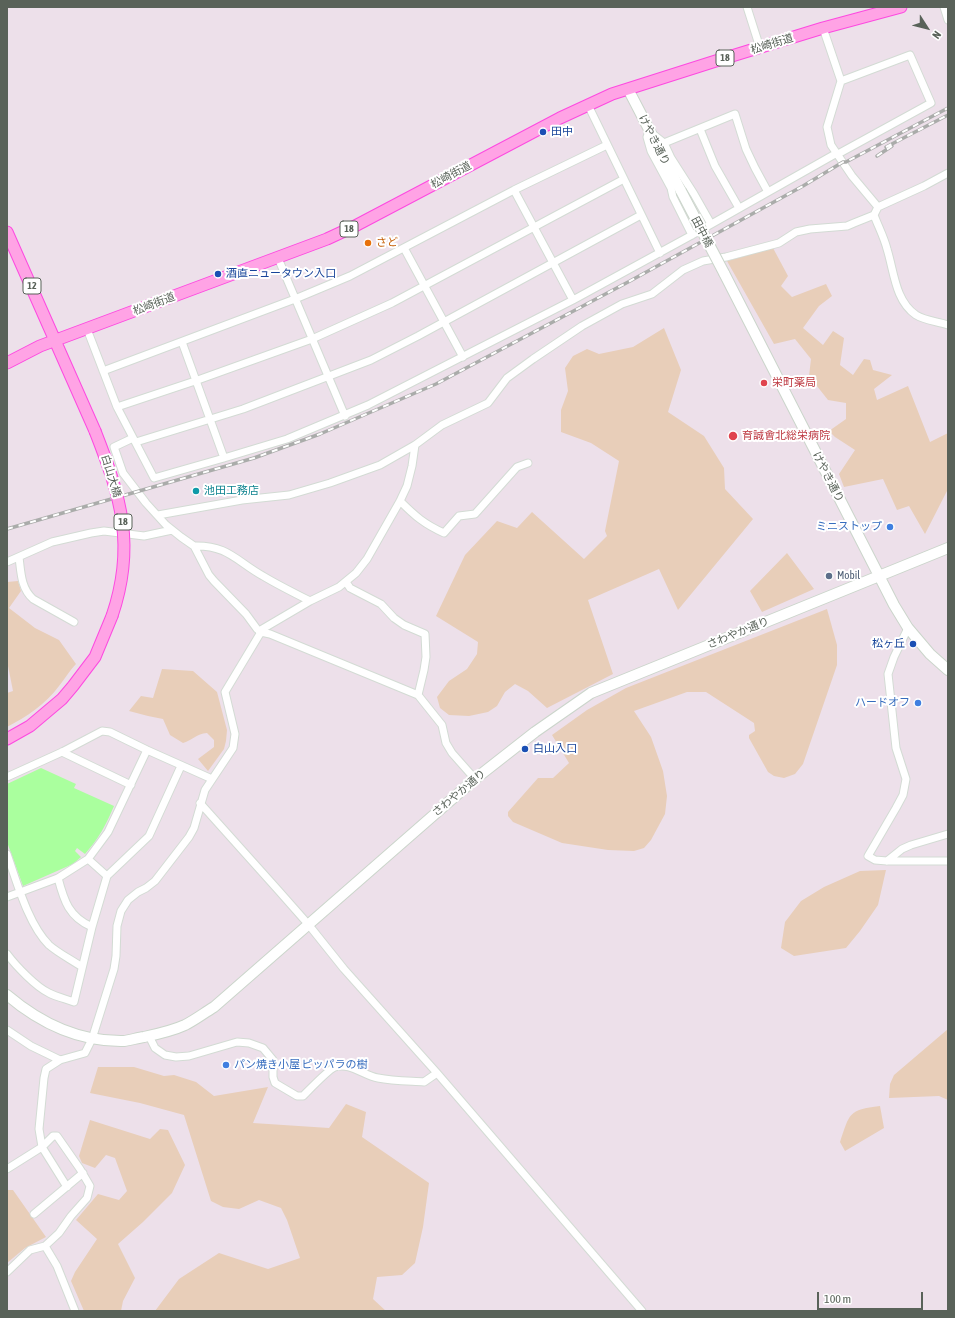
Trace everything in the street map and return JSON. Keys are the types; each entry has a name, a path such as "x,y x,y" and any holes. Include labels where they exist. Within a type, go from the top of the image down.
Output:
{"main road":[{"name":"松崎街道","path":"7,363 40,346 88,330 327,239 356,226 495,152 588,105 628,89 823,28 901,7"},
{"name":"12","path":"7,232 56,340"},
{"name":"白山大橋","path":"7,739 30,726 62,699 95,656 118,600 123,570 123,521 110,468 96,431 56,340"}],"street":[{"path":"747,7 760,48"},
{"path":"944,7 948,20"},
{"path":"823,28 841,81 827,127 831,145 852,176 878,207"},
{"path":"88,330 117,407 154,478 287,439 345,416 385,397 573,300 931,103 910,55 841,81"},
{"name":"けやき通り","path":"628,89 680,191"},
{"path":"588,105 660,253"},
{"path":"664,143 736,114 749,155 768,192"},
{"path":"700,129 715,166 739,208"},
{"path":"692,235 673,197 671,188 651,151 647,137 649,131 664,143 671,158 711,224"},
{"path":"103,371 295,299 350,276 514,190 607,145"},
{"path":"158,515 242,500 289,495 330,483 380,465 415,445 442,425 488,403 507,378 533,358 582,326 622,304 652,294 683,270 703,261 726,257 779,243 796,232 810,229 847,226 874,215 878,207 924,186 948,173"},
{"path":"117,407 195,381 312,338 392,303 624,179"},
{"path":"514,190 573,300"},
{"name":"田中橋","path":"680,191 724,273"},
{"path":"475,779 452,753 446,743 442,725 418,695 260,631 209,575 194,546 172,530 146,503 123,472 114,447 243,409 371,360 641,215"},
{"path":"874,215 887,247 901,298 908,308 916,314 928,320 948,324"},
{"path":"404,248 463,357"},
{"path":"278,258 345,416"},
{"name":"けやき通り","path":"724,273 879,576 908,628 930,654 948,670"},
{"path":"182,342 224,458"},
{"path":"67,1187 42,1147 39,1129 46,1070 60,1060 85,1053 92,1039 114,969 117,926 121,911 128,900 155,881 189,837 194,828 205,790 233,748 235,742 235,734 225,692 260,631 310,601 332,591 356,573 367,559 400,501 411,475 415,445"},
{"path":"400,501 419,519 430,527 444,533 459,516 475,514 517,467 528,463"},
{"path":"7,562 52,542 91,533 104,531 144,536 172,530"},
{"path":"194,546 215,547 227,552 262,576 310,601"},
{"name":"さわやか通り","path":"7,995 30,1013 48,1024 92,1039 124,1041 161,1034 186,1024 214,1007 475,779 535,732 591,693 948,548"},
{"path":"19,557 23,585 28,594 74,622"},
{"path":"346,582 350,588 381,604 394,618 404,625 425,634 426,657 418,695"},
{"path":"908,628 894,656 888,674 896,748 906,779 903,795 868,856 875,860 887,861 948,861"},
{"path":"7,777 62,752 102,731 110,732 212,779"},
{"path":"7,897 58,878 88,859 108,832 147,750"},
{"path":"62,752 131,785"},
{"path":"7,954 31,979 48,992 74,1002 92,927 107,876 149,836 181,766"},
{"path":"200,803 308,924 344,969 437,1073 642,1311"},
{"path":"887,861 902,849 911,845 948,834"},
{"path":"7,854 32,922 49,945 82,967"},
{"path":"88,859 107,876"},
{"path":"58,878 67,907 79,920 92,927"},
{"path":"7,1030 31,1046 60,1060"},
{"path":"150,1036 155,1048 165,1054 176,1057 189,1056 237,1042 249,1043 263,1048 273,1060 273,1077 275,1083 297,1096 303,1096 329,1071 334,1067 340,1066 347,1066 378,1079 424,1082 437,1073"},
{"path":"7,1169 42,1147 53,1136 57,1136 83,1173 90,1186 87,1198 71,1216 59,1233 45,1246 30,1250 7,1272"},
{"path":"34,1214 83,1173"},
{"path":"45,1246 57,1266 75,1311"}],"shaded area":[{"path":"773,248 788,276 781,286 792,297 826,284 832,296 819,306 803,328 823,345 833,331 844,338 840,365 853,375 864,359 870,360 873,370 892,375 874,389 877,400 908,386 930,442 948,433 948,489 925,534 909,506 897,510 883,479 844,487 839,474 855,450 835,437 829,431 846,419 846,403 828,400 809,376 811,359 795,339 774,344 727,261"},
{"path":"664,328 681,370 668,412 704,436 724,468 725,489 753,519 678,610 659,569 588,600 613,674 547,708 528,691 515,684 505,692 497,706 488,712 469,716 449,715 440,708 437,697 449,681 467,669 477,654 478,642 436,616 465,555 497,521 517,528 532,512 584,559 607,536 605,531 619,461 591,443 561,432 561,410 568,391 565,368 573,356 587,349 599,354 633,347"},
{"path":"787,553 814,589 762,612 750,591"},
{"path":"18,581 21,591 9,608 35,628 59,640 76,664 48,699 21,719 7,727 7,693 13,691 7,661 7,582"},
{"path":"827,609 837,645 837,665 803,764 795,774 784,778 774,776 768,772 749,738 749,735 755,731 754,723 706,692 687,692 634,711 651,737 663,771 667,796 665,814 651,840 644,848 634,851 608,850 562,843 513,822 508,816 508,812 538,778 553,778 569,763 552,735 587,710 626,688"},
{"path":"162,669 193,671 217,692 227,730 226,741 224,749 208,771 198,759 214,747 214,740 207,733 183,743 170,735 163,719 129,711 141,696 153,698"},
{"path":"41,768 76,784 74,788 114,806 102,831 85,854 77,848 75,851 81,857 73,864 23,886 7,842 7,784"},
{"path":"886,870 878,905 846,948 794,956 781,948 785,922 801,901 824,887 860,871"},
{"path":"948,1029 948,1100 939,1096 889,1098 890,1084 894,1075"},
{"path":"98,1067 134,1067 164,1076 174,1075 196,1082 214,1096 268,1087 253,1123 329,1128 346,1104 366,1112 362,1137 429,1183 423,1227 415,1263 402,1275 377,1277 373,1299 386,1311 155,1311 179,1279 219,1253 268,1269 300,1258 287,1220 281,1208 259,1200 239,1209 223,1207 211,1201 184,1115 140,1103 90,1093"},
{"path":"880,1106 884,1128 845,1151 840,1142 846,1125 852,1115 862,1109"},
{"path":"90,1120 150,1139 160,1129 168,1130 185,1165 172,1193 118,1244 135,1278 123,1301 121,1311 84,1311 71,1281 75,1272 97,1239 76,1220 98,1194 119,1200 127,1191 115,1158 106,1155 95,1168 82,1163 79,1156"},
{"path":"7,1190 13,1190 46,1237 25,1248 7,1263"}],"railway":[{"path":"7,529 254,458 320,434 436,384 630,281 803,186 843,162 846,162 948,108"},
{"path":"886,147 948,115"},
{"path":"877,156 892,146"}],"place":[{"name":"田中","path":"543,132"},
{"name":"さど","path":"368,243"},
{"name":"酒直ニュータウン入口","path":"218,274"},
{"name":"栄町薬局","path":"764,383"},
{"name":"育誠會北総栄病院","path":"733,436"},
{"name":"池田工務店","path":"196,491"},
{"name":"ミニストップ","path":"890,527"},
{"name":"Mobil","path":"829,576"},
{"name":"松ヶ丘","path":"913,644"},
{"name":"ハードオフ","path":"918,703"},
{"name":"白山入口","path":"525,749"},
{"name":"パン焼き小屋 ピッパラの樹","path":"226,1065"}]}
